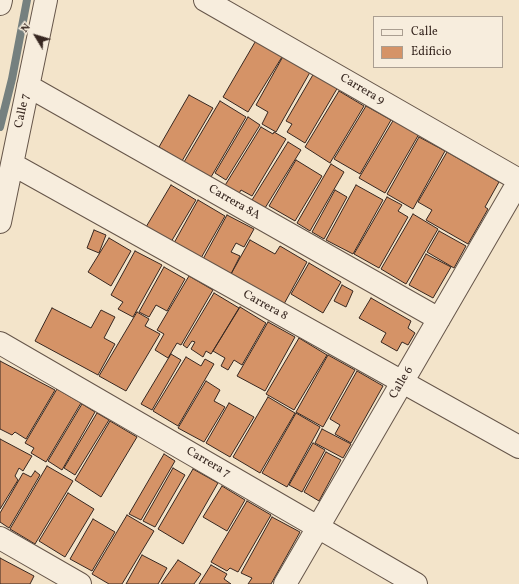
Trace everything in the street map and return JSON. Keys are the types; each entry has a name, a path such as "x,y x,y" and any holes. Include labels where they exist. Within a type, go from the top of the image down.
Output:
{"street":[{"path":"0,4 1,0"},
{"name":"Calle 7","path":"0,222 46,0"},
{"name":"Carrera 9","path":"205,0 519,181"},
{"name":"Carrera 8A","path":"28,86 439,319"},
{"name":"Carrera 8","path":"12,164 519,447"},
{"name":"Calle 6","path":"285,584 519,181"},
{"name":"Carrera 7","path":"0,343 416,584"},
{"path":"0,538 80,584"}],"building":[{"path":"258,37 285,52 248,112 223,97"},
{"path":"286,51 313,67 276,132 262,124 268,112 256,105"},
{"path":"314,73 338,87 305,143 287,132 292,124 286,121"},
{"path":"339,91 364,106 330,163 305,147"},
{"path":"189,95 213,108 182,161 159,147"},
{"path":"220,101 246,117 211,177 184,162"},
{"path":"366,106 391,120 360,174 334,159"},
{"path":"248,117 260,125 226,180 215,173"},
{"path":"394,119 419,134 385,193 359,178"},
{"path":"261,127 286,139 252,196 241,190 238,195 224,187"},
{"path":"419,137 445,151 413,209 387,194"},
{"path":"288,142 301,150 265,208 252,200"},
{"path":"447,152 499,182 485,207 488,209 468,244 426,220 432,210 418,202"},
{"path":"296,160 322,176 295,221 269,206"},
{"path":"331,164 344,172 310,231 297,223"},
{"path":"171,185 196,200 171,242 146,227"},
{"path":"356,185 383,200 353,254 326,240"},
{"path":"335,190 347,197 324,239 312,232"},
{"path":"387,197 402,205 398,211 408,217 379,268 354,254"},
{"path":"198,200 225,216 201,258 174,243"},
{"path":"413,214 438,229 406,284 381,269"},
{"path":"227,215 254,229 244,247 236,243 231,252 240,256 231,274 203,259"},
{"path":"94,230 106,235 99,253 87,248"},
{"path":"439,231 466,246 454,268 427,252"},
{"path":"109,238 131,251 111,286 88,272"},
{"path":"250,240 275,254 280,246 307,262 284,304 231,274"},
{"path":"135,251 162,265 133,317 118,309 123,302 111,295"},
{"path":"426,254 451,267 433,298 409,285"},
{"path":"309,263 341,282 323,313 291,294"},
{"path":"164,267 185,279 167,311 156,305 149,317 139,312"},
{"path":"189,276 213,290 181,345 177,343 168,358 155,350 164,334 157,330"},
{"path":"342,285 353,291 346,307 334,301"},
{"path":"214,293 239,308 211,354 206,351 203,357 191,349 195,342 192,341 187,348 183,345"},
{"path":"371,298 411,321 408,328 415,333 408,345 402,342 397,351 381,342 386,333 359,318"},
{"path":"240,307 266,323 242,365 234,360 228,370 221,366 225,358 213,351"},
{"path":"52,308 91,328 101,310 115,317 104,338 115,344 98,375 35,341"},
{"path":"137,312 149,319 145,326 160,334 126,391 99,376"},
{"path":"268,322 295,337 265,391 237,376"},
{"path":"299,338 327,355 294,410 266,394"},
{"path":"171,354 181,360 152,410 141,404"},
{"path":"328,355 355,370 323,427 296,412"},
{"path":"186,357 201,366 205,359 214,364 178,426 153,411"},
{"path":"0,361 55,390 26,439 15,432 12,435 0,429"},
{"path":"357,371 383,386 351,443 335,434 340,425 330,419"},
{"path":"206,381 220,390 214,401 225,407 204,442 178,428"},
{"path":"57,389 81,403 46,462 31,453 34,448 25,443"},
{"path":"268,397 295,413 260,473 233,457"},
{"path":"229,403 254,417 230,457 206,443"},
{"path":"82,404 95,412 62,470 48,461"},
{"path":"97,413 109,420 75,475 64,468"},
{"path":"296,413 320,427 287,487 262,473"},
{"path":"110,421 137,437 101,497 75,480"},
{"path":"322,429 351,444 343,458 315,443"},
{"path":"0,439 32,456 23,471 19,468 15,476 18,480 0,509"},
{"path":"313,443 325,450 302,492 289,485"},
{"path":"326,452 341,460 319,501 304,492"},
{"path":"164,454 175,461 141,520 129,514"},
{"path":"47,466 73,481 35,544 10,529"},
{"path":"173,468 185,475 155,527 143,521"},
{"path":"193,469 218,483 183,544 158,529"},
{"path":"35,471 40,475 9,528 0,522 0,513 23,473 31,477"},
{"path":"222,486 245,500 227,531 203,517"},
{"path":"68,493 94,509 65,557 39,541"},
{"path":"247,501 271,515 238,572 230,568 227,571 211,562"},
{"path":"127,515 154,531 122,584 109,584 92,574"},
{"path":"272,517 300,532 271,584 248,584 252,578 241,573"},
{"path":"93,519 115,532 92,571 70,559"},
{"path":"142,555 167,568 158,584 126,584"},
{"path":"0,558 34,576 30,584 0,584"},
{"path":"178,560 201,574 194,584 161,584"},
{"path":"211,565 227,574 224,579 231,584 199,584"}],"waterway":[{"path":"0,127 12,79 27,0"}]}
